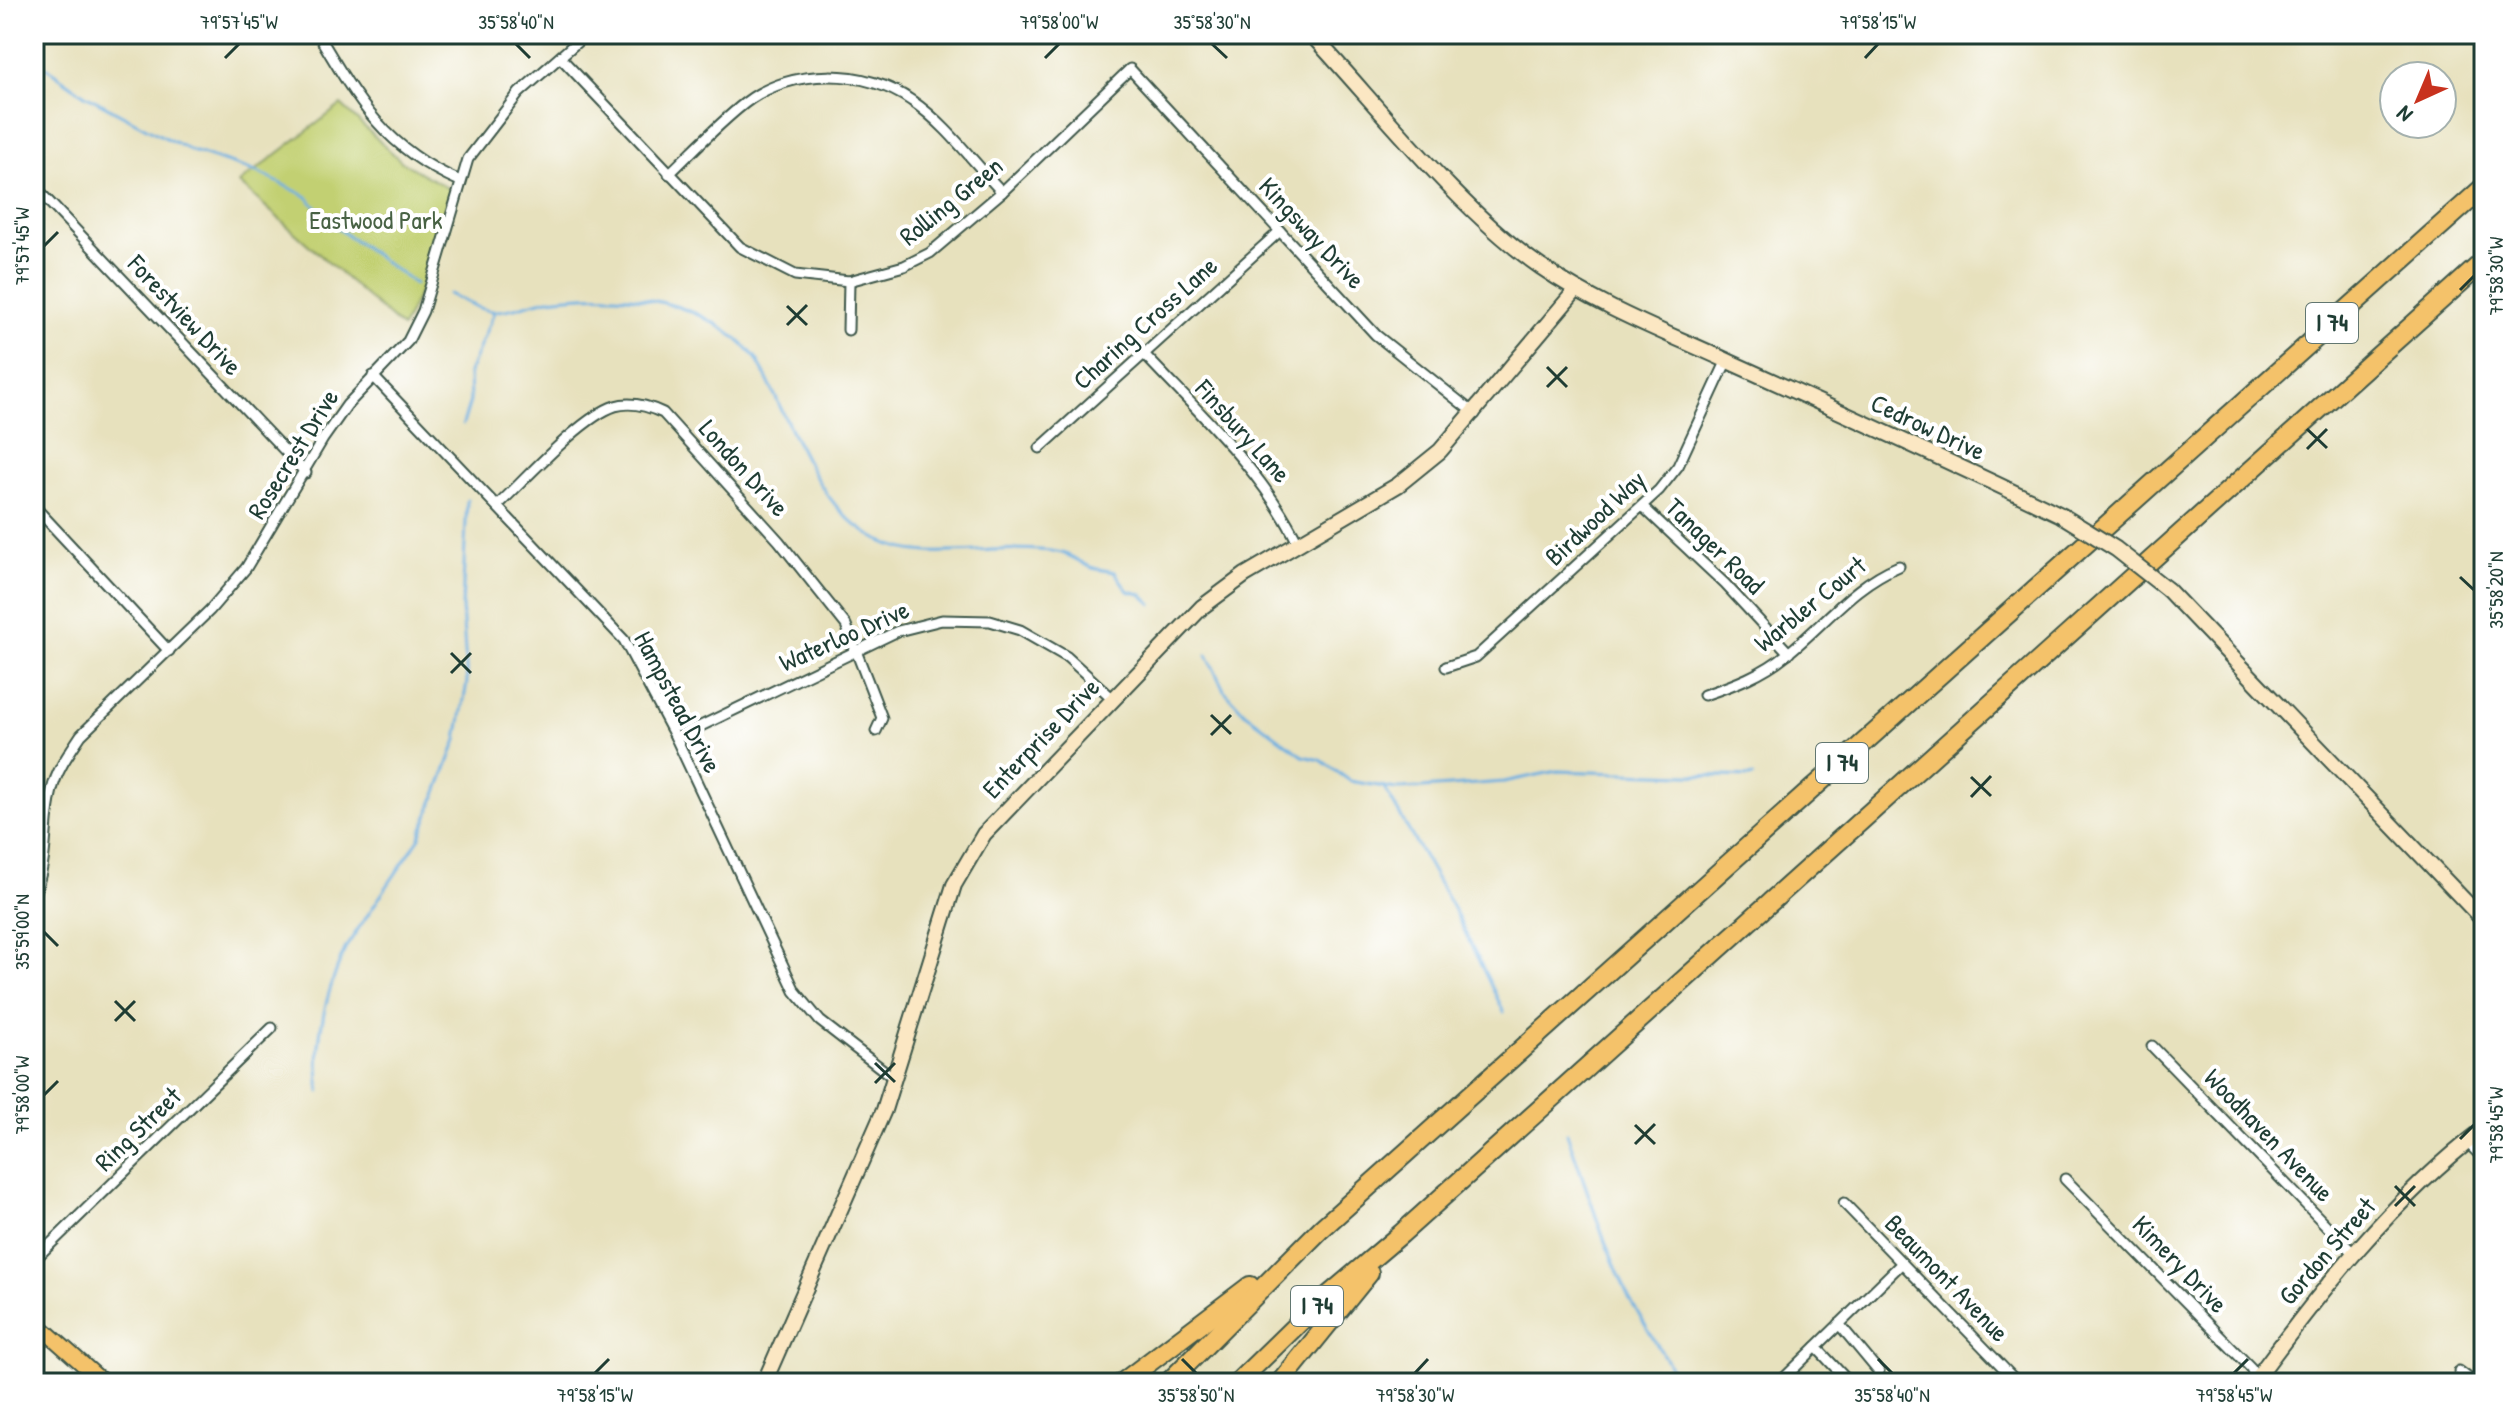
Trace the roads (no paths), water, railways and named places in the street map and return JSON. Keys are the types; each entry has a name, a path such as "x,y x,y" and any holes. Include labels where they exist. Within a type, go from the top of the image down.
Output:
{"highway":[{"name":"I 74","path":"1168,1383 1321,1229 2484,187"},
{"name":"I 74","path":"1237,1383 1315,1307 1401,1234 2484,261"},
{"path":"1122,1383 1321,1229"},
{"path":"1280,1383 1401,1234"}],"main road":[{"path":"34,1321 104,1383"},
{"path":"34,1369 49,1383"}],"street":[{"path":"318,34 359,104 409,154 460,181"},
{"name":"Rosecrest Drive","path":"34,894 42,871 52,789 66,758 81,735 169,651 246,568 306,473 323,439 373,376 408,341 423,311 468,159 519,93 586,34"},
{"name":"Cedrow Drive","path":"1311,34 1479,214 1539,266 1576,290 1617,314 1727,360 2061,515 2116,549 2168,590 2484,921"},
{"name":"Rolling Green","path":"561,58 740,247 795,275 849,281 904,266 928,254 1002,192 1130,69"},
{"name":"Kingsway Drive","path":"1130,69 1376,335 1475,414"},
{"path":"669,174 747,100 810,77 842,76 875,82 914,102 1002,192"},
{"name":"Forestview Drive","path":"34,186 306,473"},
{"name":"Charing Cross Lane","path":"1040,448 1280,231"},
{"path":"848,330 849,281"},
{"name":"Enterprise Drive","path":"764,1383 895,1079 943,910 967,859 1000,814 1202,607 1245,575 1398,485 1440,451 1475,414 1576,290"},
{"name":"Finsbury Lane","path":"1144,354 1258,477 1282,509 1299,545"},
{"name":"Birdwood Way","path":"1446,667 1476,657 1642,506 1678,466 1727,360"},
{"name":"Hampstead Drive","path":"373,376 624,640 676,738 795,991 820,1021 895,1079"},
{"name":"London Drive","path":"497,506 601,413 626,404 653,408 670,419 779,541 846,625 882,718 876,731"},
{"path":"34,506 169,651"},
{"name":"Tanager Road","path":"1642,506 1736,595 1789,653"},
{"name":"Warbler Court","path":"1704,695 1745,680 1789,653 1863,584 1899,566"},
{"name":"Waterloo Drive","path":"676,738 858,651 925,623 959,619 990,621 1020,630 1049,644 1112,698"},
{"name":"Ring Street","path":"34,1260 272,1028"},
{"name":"Woodhaven Avenue","path":"2152,1046 2354,1254"},
{"name":"Gordon Street","path":"2255,1382 2296,1323 2354,1254 2425,1178 2484,1129"},
{"path":"2467,1142 2484,1159"},
{"name":"Kimery Drive","path":"2065,1179 2251,1368 2255,1382"},
{"name":"Beaumont Avenue","path":"1844,1203 2018,1383"},
{"path":"1779,1383 1902,1263"},
{"path":"1839,1324 1879,1372 1877,1383"},
{"path":"1816,1347 1850,1383"},
{"path":"2459,1371 2475,1383"}],"waterway":[{"path":"34,59 85,95 154,132 192,151 257,172 306,196 332,224 415,284"},
{"path":"449,294 490,311 577,296 634,297 688,310 713,322 756,358 819,482 839,509 863,531 892,546 928,552 1025,549 1062,553 1090,567 1115,572 1128,591 1141,594 1152,604"},
{"path":"463,424 470,401 469,373 494,312"},
{"path":"320,1092 320,1036 327,999 339,964 346,947 419,839 457,740 467,682 462,607 467,500"},
{"path":"1207,655 1224,690 1245,713 1303,756 1321,760 1350,781 1396,789 1504,782 1557,771 1753,777"},
{"path":"1384,787 1454,910 1504,1012"},
{"path":"1567,1133 1605,1242 1629,1298 1680,1383"}],"park label":[{"name":"Eastwood Park","path":"376,220"}]}
